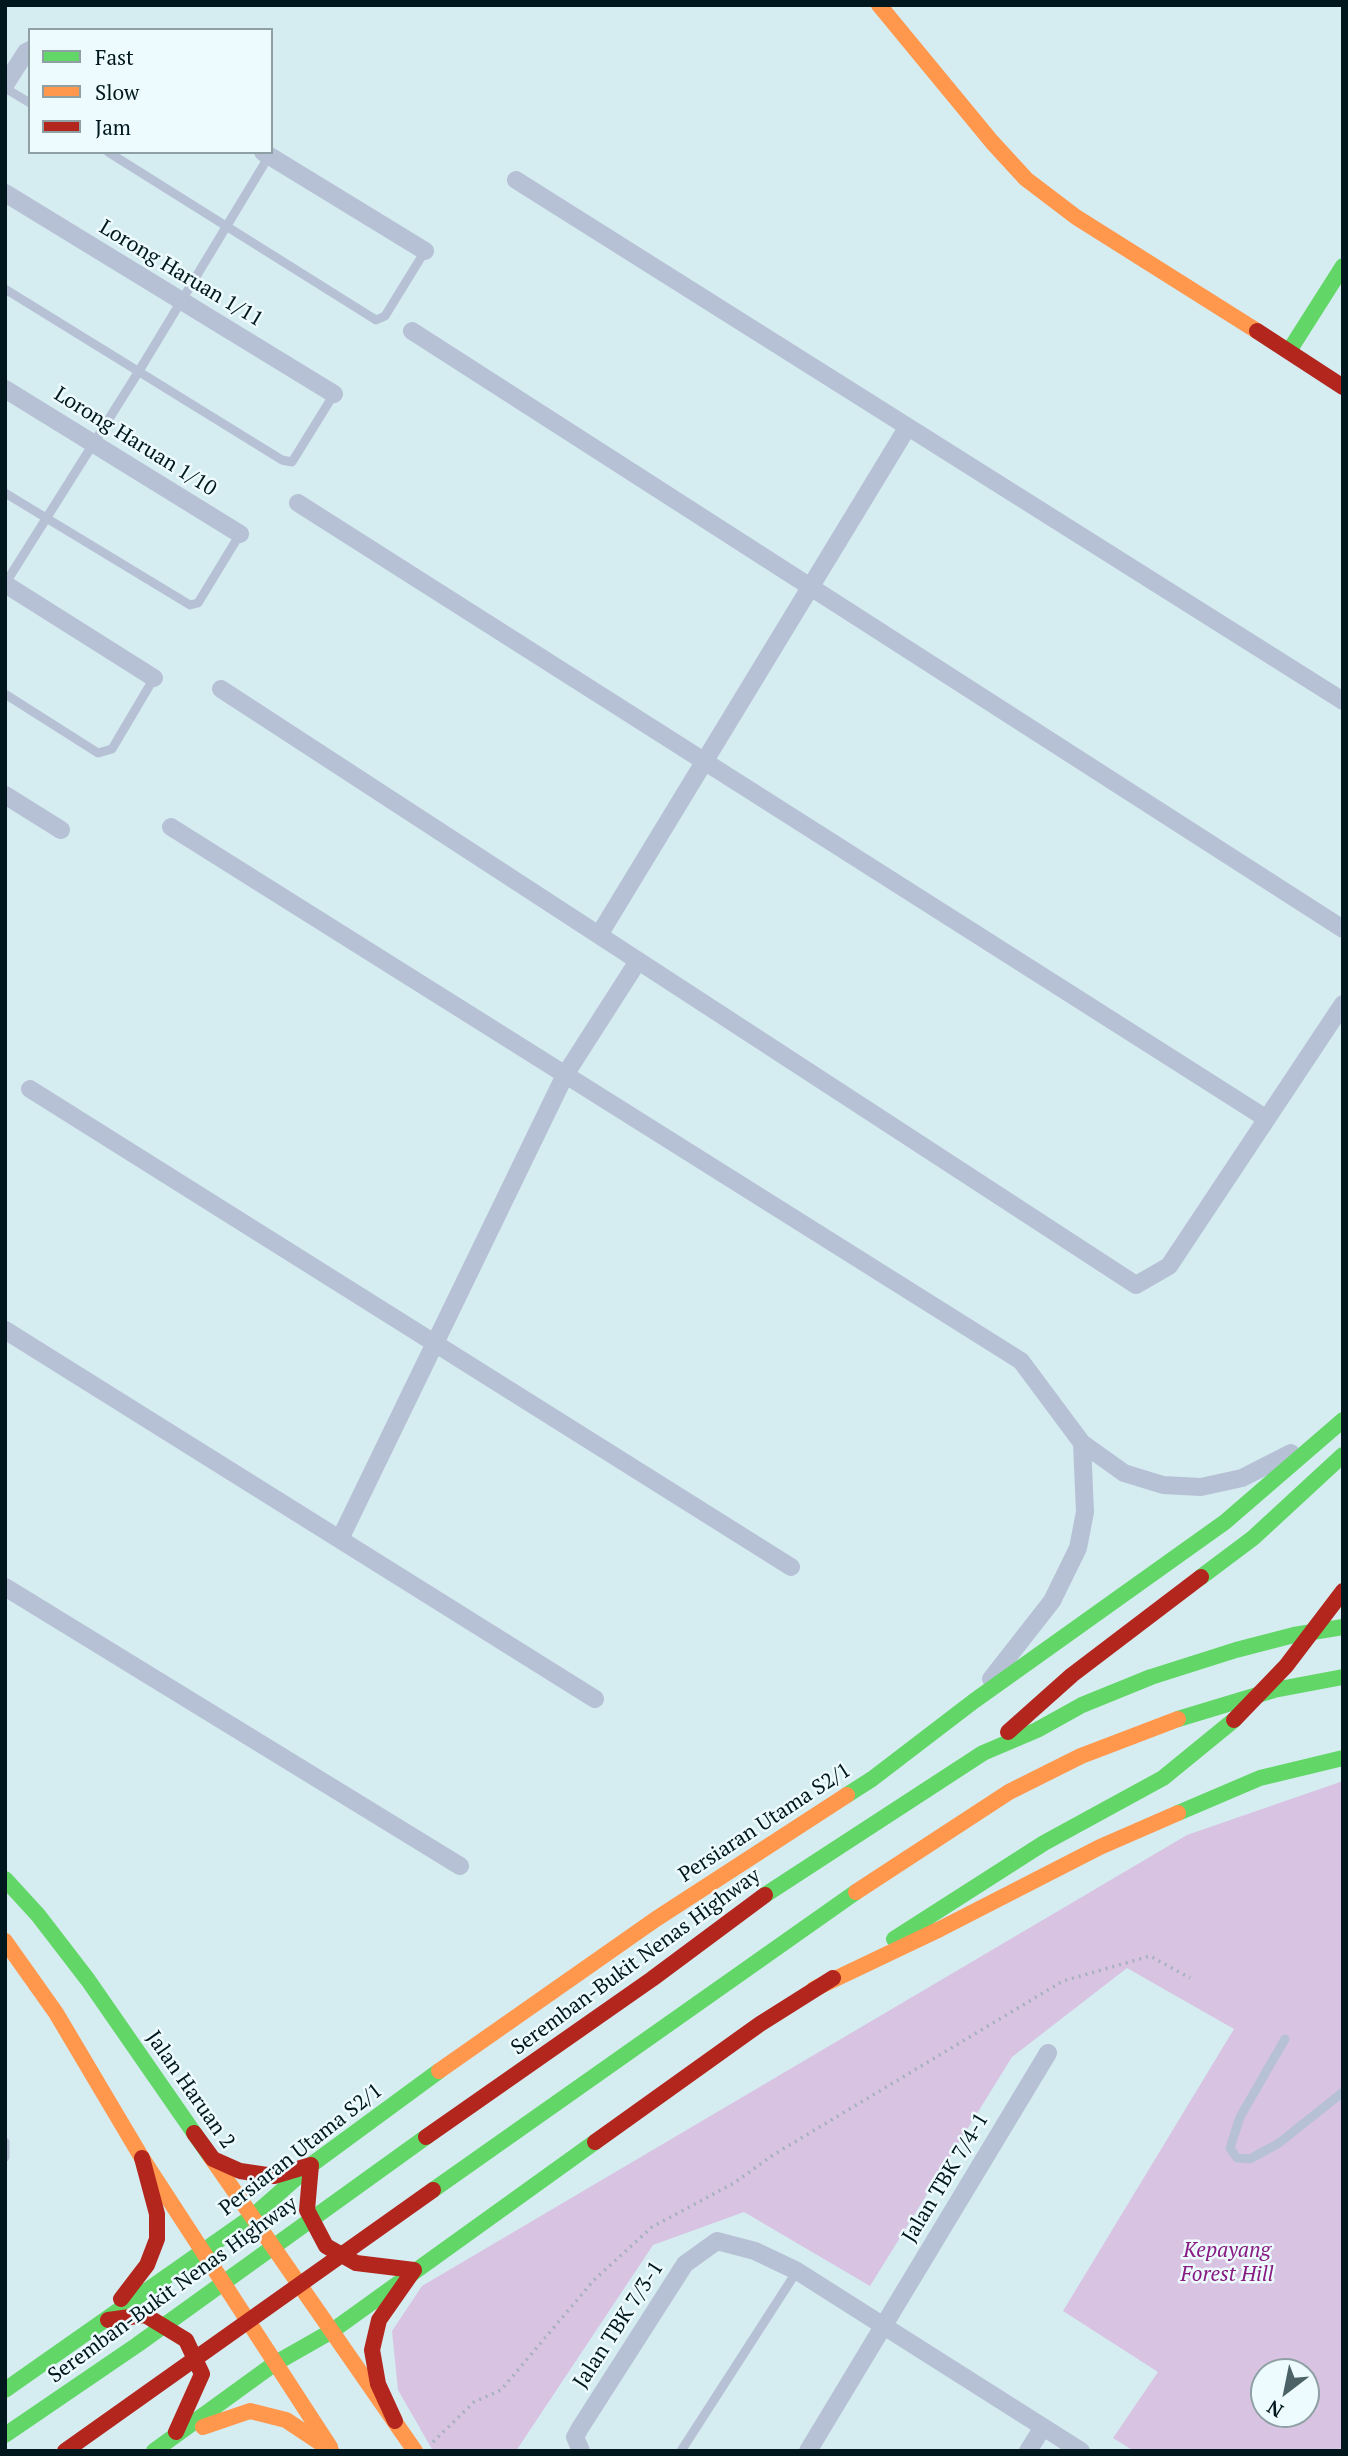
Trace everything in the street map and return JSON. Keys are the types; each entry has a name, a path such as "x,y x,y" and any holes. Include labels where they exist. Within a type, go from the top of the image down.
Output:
{"main road":[{"path":"879,5 992,142 1027,179 1076,217 1343,387"},
{"path":"1289,351 1343,266"},
{"name":"Persiaran Utama S2/1","path":"5,2390 253,2216 311,2165 456,2059 656,1919 872,1779 974,1701 1225,1522 1343,1420"},
{"path":"983,1753 1072,1675 1253,1538 1343,1455"},
{"path":"154,2451 274,2364 332,2331 760,2024 1044,1843 1163,1778 1230,1725 1268,1686 1343,1591"},
{"name":"Seremban-Bukit Nenas Highway","path":"5,2435 137,2345 338,2198 652,1979 745,1908 983,1753 1037,1730 1082,1705 1152,1677 1294,1635 1343,1627"},
{"path":"65,2451 826,1912 997,1800 1081,1756 1159,1725 1274,1689 1343,1677"},
{"path":"814,1989 940,1929 1100,1847 1259,1778 1343,1758"},
{"name":"Jalan Haruan 2","path":"5,1879 38,1915 88,1980 395,2421"},
{"path":"5,1941 55,2012 142,2158 332,2450"},
{"path":"194,2133 213,2159 240,2171 274,2176 311,2165 307,2210 326,2246 356,2263 414,2270"},
{"path":"105,2321 147,2265 157,2239 157,2214 142,2158"},
{"path":"414,2270 379,2320 372,2350 378,2384 395,2421 415,2451"},
{"path":"105,2321 145,2315 186,2340 202,2374 174,2437"},
{"path":"174,2437 250,2411 286,2420 332,2450"}],"street":[{"path":"5,87 28,51"},
{"path":"266,154 425,251"},
{"path":"516,180 1343,701"},
{"name":"Lorong Haruan 1/11","path":"5,193 334,394"},
{"path":"412,331 1343,929"},
{"name":"Lorong Haruan 1/10","path":"5,389 240,534"},
{"path":"599,935 907,428"},
{"path":"299,503 1266,1119"},
{"path":"5,584 154,678"},
{"path":"221,689 1136,1284 1169,1266 1343,1004"},
{"path":"5,795 61,830"},
{"path":"171,827 1021,1361 1082,1443 1124,1474 1163,1486 1201,1487 1242,1478 1325,1435"},
{"path":"340,1539 565,1074 638,961"},
{"path":"30,1089 791,1567"},
{"path":"5,1330 595,1699"},
{"path":"974,1701 1052,1601 1078,1548 1085,1512 1082,1443"},
{"path":"5,1587 460,1866"},
{"name":"Jalan TBK 7/4-1","path":"808,2451 1048,2053"},
{"name":"Jalan TBK 7/3-1","path":"580,2448 575,2437 580,2428 685,2264 717,2241 755,2251 797,2271"},
{"path":"797,2271 1081,2451"},
{"path":"1028,2451 1043,2427"}],"lane":[{"path":"5,87 28,102"},
{"path":"111,154 376,320 385,316 425,251"},
{"path":"5,584 182,301 266,154"},
{"path":"5,289 282,460 292,462 334,394"},
{"path":"5,493 190,605 198,603 240,534"},
{"path":"5,694 98,753 112,749 154,678"},
{"path":"1285,2039 1240,2117 1230,2147 1237,2158 1250,2159 1279,2143 1343,2092"},
{"path":"5,2142 5,2157"},
{"path":"681,2451 797,2271"}],"path":[{"path":"431,2443 474,2402 501,2390 594,2280 652,2227 734,2183 773,2155 944,2050 1063,1981 1150,1956 1190,1978"}],"green space":[{"name":"Kepayang Forest Hill","path":"1343,1781 1343,2451 1134,2451 1113,2438 1158,2372 1063,2311 1234,2029 1127,1968 1012,2057 870,2286 744,2212 653,2245 516,2451 433,2451 398,2390 392,2331 422,2286 1187,1835"}],"traffic: fast":[{"path":"1289,351 1343,266"},
{"path":"847,1795 1225,1522 1343,1420"},
{"path":"1201,1577 1253,1538 1343,1455"},
{"path":"765,1895 983,1753 1037,1730 1082,1705 1151,1677 1236,1650 1294,1635 1343,1627"},
{"path":"1178,1719 1274,1690 1343,1677"},
{"path":"894,1939 1044,1843 1163,1778 1234,1720"},
{"path":"1178,1813 1260,1778 1343,1758"},
{"path":"5,1879 38,1915 88,1980 210,2156"},
{"path":"433,2190 856,1892"},
{"path":"5,2390 253,2216 311,2165 439,2071"},
{"path":"5,2435 137,2345 426,2137"},
{"path":"154,2451 274,2364 332,2331 595,2142"}],"traffic: slow":[{"path":"879,5 1026,179 1076,217 1257,331"},
{"path":"856,1892 1009,1792 1081,1756 1178,1719"},
{"path":"439,2071 656,1919 847,1795"},
{"path":"814,1989 940,1929 1100,1847 1178,1813"},
{"path":"5,1941 56,2013 142,2158 330,2447"},
{"path":"210,2156 415,2451"},
{"path":"203,2427 250,2411 286,2420 331,2450"}],"traffic: jam":[{"path":"1257,331 1343,387"},
{"path":"1008,1732 1072,1675 1201,1577"},
{"path":"1234,1720 1286,1666 1343,1591"},
{"path":"426,2137 652,1979 765,1895"},
{"path":"595,2142 760,2024 833,1978"},
{"path":"194,2133 213,2159 240,2171 274,2176 311,2165 307,2210 326,2246 356,2263 414,2270 379,2320 372,2350 378,2384 395,2421"},
{"path":"121,2299 147,2265 157,2239 157,2214 142,2158"},
{"path":"65,2451 433,2190"},
{"path":"108,2320 145,2315 186,2340 202,2374 176,2432"}]}
